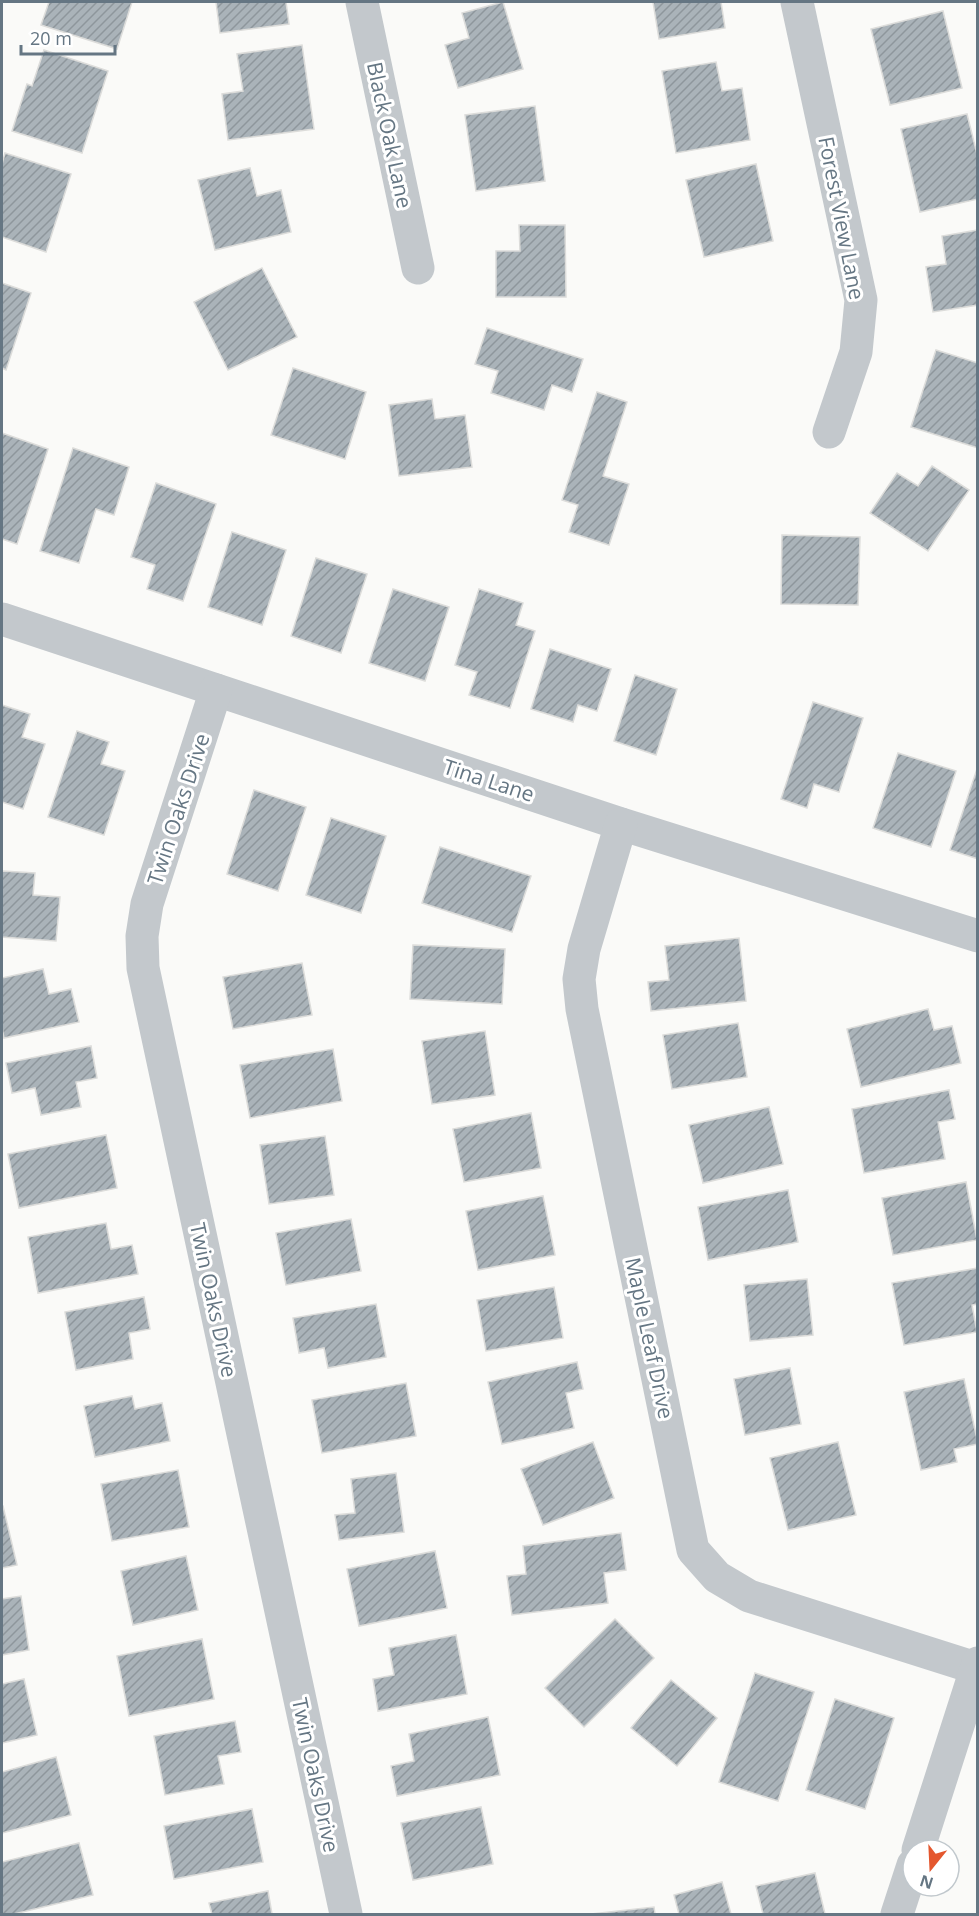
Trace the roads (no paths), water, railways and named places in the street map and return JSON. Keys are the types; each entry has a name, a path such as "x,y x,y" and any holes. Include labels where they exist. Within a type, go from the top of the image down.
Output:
{"street":[{"name":"Black Oak Lane","path":"362,2 418,268"},
{"name":"Forest View Lane","path":"797,2 861,300 856,352 829,432"},
{"name":"Tina Lane","path":"2,618 621,824 978,936"},
{"name":"Twin Oaks Drive","path":"216,690 147,904 142,936 143,968 346,1914"},
{"name":"Maple Leaf Drive","path":"621,824 584,949 579,980 582,1009 693,1550 717,1577 749,1596 977,1666"},
{"path":"922,1838 977,1666"},
{"path":"897,1914 902,1898"}]}
